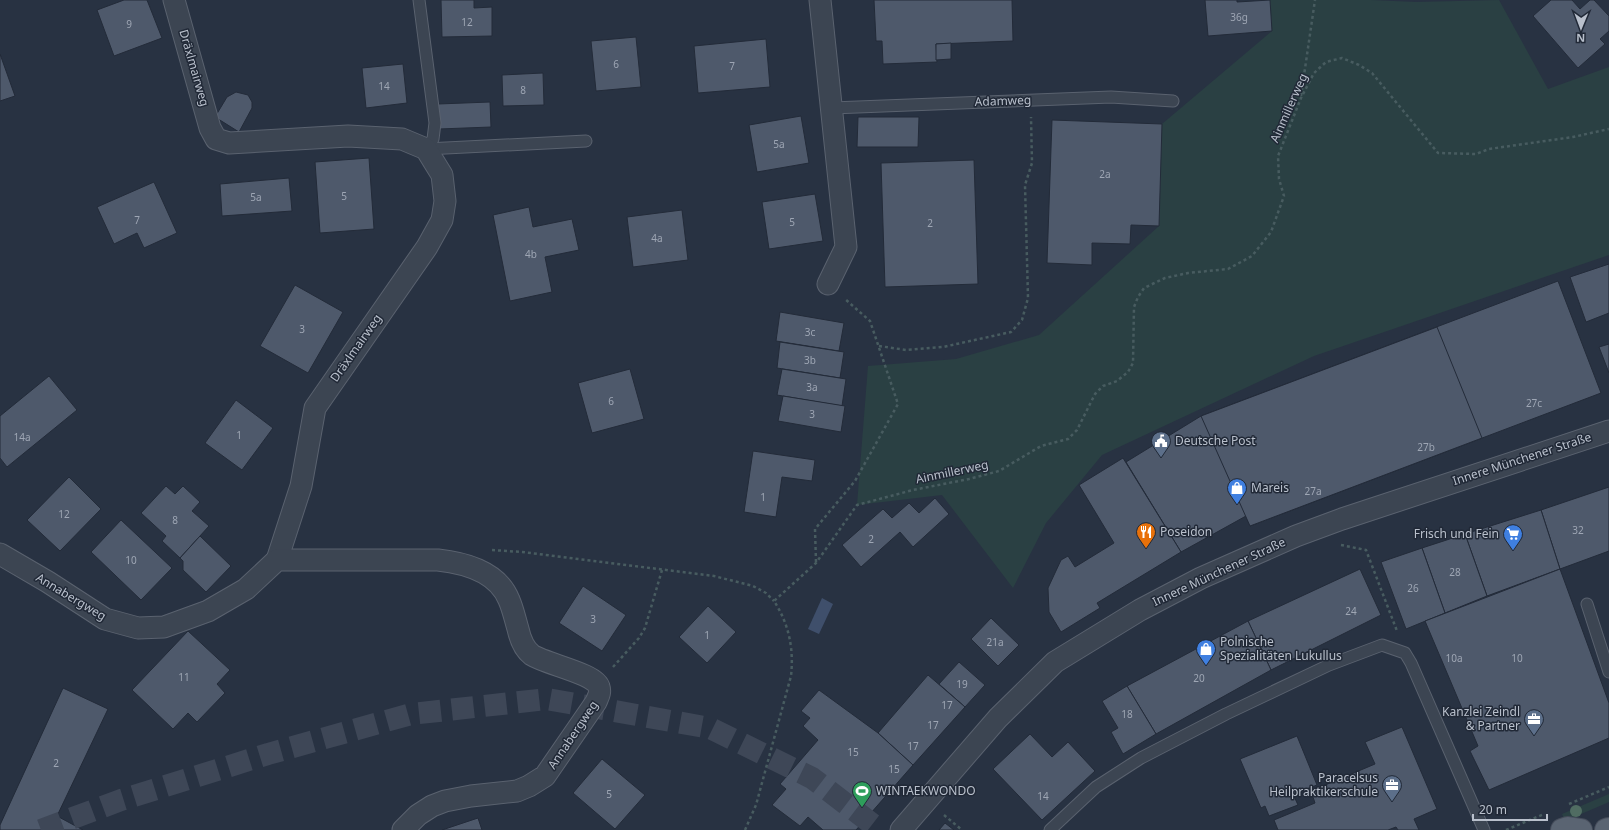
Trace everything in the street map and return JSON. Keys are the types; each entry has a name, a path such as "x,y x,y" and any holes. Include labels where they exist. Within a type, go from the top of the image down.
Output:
{"main road":[{"path":"1562,830 1568,828 1581,830"}],"street":[{"name":"Dräxlmairweg","path":"174,0 210,128 216,139 229,143 348,136 402,139 426,149 442,175 445,201 442,220 427,247 315,408 301,486 277,560"},
{"path":"820,0 846,248 828,284"},
{"name":"Innere Münchener Straße","path":"901,830 998,718 1055,662 1140,610 1201,578 1296,536 1342,519 1609,431"},
{"name":"Annabergweg","path":"0,554 48,582 105,619 138,628 164,627 208,611 246,589 277,560 438,560 458,562 492,578 502,588 509,599 519,634 524,646 531,654 553,665 576,671 597,682 600,694 545,776 529,786 517,791 471,796 446,801 432,806 418,815 403,830"}],"lane":[{"path":"419,0 436,123 433,139 426,149"},
{"name":"Adamweg","path":"832,108 1111,97 1173,101"},
{"name":"Dräxlmairweg","path":"426,149 586,141"},
{"path":"1587,604 1609,672"},
{"path":"1050,830 1102,783 1141,758 1226,714 1329,665 1382,645 1405,652 1484,830"}],"path":[{"path":"1301,98 1315,0"},
{"name":"Ainmillerweg","path":"816,562 857,505 913,490 969,479 999,471 1041,446 1068,439 1077,430 1094,394 1103,386 1117,381 1128,372 1133,363 1134,307 1144,288 1165,278 1188,273 1228,269 1252,256 1271,232 1284,196 1279,179 1278,156 1301,98 1314,73 1326,62 1342,58 1359,64 1372,73 1438,153 1476,154 1489,149 1573,137 1609,129"},
{"path":"879,346 906,350 943,347 1011,332 1022,320 1028,298 1025,185 1032,163 1031,100"},
{"path":"774,601 816,562 815,529 855,481 898,404 870,321 828,284"},
{"path":"1335,544 1366,550 1405,652"},
{"path":"486,550 522,552 714,576 753,586 766,593 774,601 782,613 788,632 793,662 791,676 756,805 745,830"},
{"path":"597,682 639,638 645,628 662,570"}],"green space":[{"path":"1270,0 1371,0 1416,2 1499,0 1548,89 1609,67 1609,255 1314,356 1102,455 1046,523 1013,588 942,495 857,505 868,366 956,359 1039,335 1159,226 1162,124 1272,31"},
{"path":"1609,794 1609,802 1565,821 1562,814"}],"water":[{"path":"822,598 833,604 819,634 808,629"}],"building":[{"path":"124,0 147,0 162,38 114,56 97,10"},
{"path":"441,0 474,0 474,8 492,7 492,36 442,37"},
{"path":"874,0 1012,0 1013,41 936,44 937,62 883,64 882,41 876,41"},
{"path":"1205,0 1237,0 1237,2 1270,0 1272,31 1208,36"},
{"path":"1551,0 1572,0 1580,9 1590,0 1594,0 1609,16 1609,31 1600,39 1605,44 1578,68 1533,16"},
{"path":"636,37 641,87 596,91 591,41"},
{"path":"766,39 770,87 698,93 694,46"},
{"path":"951,43 951,59 936,60 936,44"},
{"path":"0,54 15,96 0,101"},
{"path":"403,64 407,103 366,108 362,68"},
{"path":"543,73 544,105 503,106 502,75"},
{"path":"236,92 248,95 252,102 252,108 239,132 215,117 227,97"},
{"path":"490,102 491,127 439,129 438,104"},
{"path":"801,116 809,163 757,172 749,125"},
{"path":"858,117 919,117 918,147 857,147"},
{"path":"1052,120 1162,124 1159,226 1131,225 1130,244 1092,243 1092,265 1047,263"},
{"path":"369,158 374,229 320,233 315,162"},
{"path":"974,160 978,284 885,287 881,163"},
{"path":"289,178 292,211 222,216 220,184"},
{"path":"154,182 177,233 144,248 137,233 114,244 97,207"},
{"path":"815,194 823,241 769,249 762,202"},
{"path":"529,207 533,227 572,219 579,250 545,257 552,292 510,301 493,215"},
{"path":"682,210 688,260 633,267 627,217"},
{"path":"1609,264 1609,313 1586,322 1570,277"},
{"path":"1558,281 1601,393 1250,526 1246,516 1181,552 1126,462 1201,416"},
{"path":"295,285 343,312 308,373 260,346"},
{"path":"780,312 844,323 839,351 776,341"},
{"path":"1437,327 1482,438 1250,526 1201,416"},
{"path":"780,342 844,352 840,378 777,368"},
{"path":"1609,344 1609,373 1599,347"},
{"path":"630,369 644,419 592,433 578,383"},
{"path":"782,369 846,379 842,406 777,395"},
{"path":"49,376 77,410 7,467 0,458 0,416"},
{"path":"783,396 845,406 841,432 778,421"},
{"path":"236,400 273,428 242,470 205,443"},
{"path":"753,451 815,460 812,481 782,477 776,517 744,512"},
{"path":"1123,458 1181,552 1097,603 1100,608 1061,632 1049,612 1048,588 1061,560 1068,556 1075,567 1114,543 1079,485"},
{"path":"69,477 101,509 60,551 27,520"},
{"path":"166,486 175,494 183,486 200,502 192,511 209,526 180,558 162,541 166,536 141,513"},
{"path":"1609,487 1609,551 1560,569 1541,510"},
{"path":"935,498 949,514 913,547 900,532 861,567 842,545 883,509 892,518 909,503 919,513"},
{"name":"Frisch und Fein","path":"1541,510 1560,569 1487,596 1465,534"},
{"path":"121,520 172,568 141,600 91,552"},
{"path":"1465,534 1487,596 1445,613 1422,548"},
{"path":"200,536 231,566 206,592 183,570 183,561 180,558"},
{"path":"1422,548 1445,613 1406,629 1381,562"},
{"path":"1360,569 1381,615 1271,670 1248,621"},
{"path":"1560,569 1609,703 1609,738 1489,790 1470,751 1478,746 1425,621"},
{"path":"583,586 626,615 602,651 559,623"},
{"path":"708,606 736,632 707,663 679,637"},
{"path":"991,618 1019,645 998,666 971,639"},
{"path":"1248,621 1271,670 1156,734 1127,686"},
{"path":"188,631 230,670 217,684 225,693 197,722 188,713 173,729 132,690"},
{"path":"959,662 985,685 965,707 939,684"},
{"path":"928,675 965,707 913,765 878,733"},
{"path":"1127,686 1156,734 1123,754 1111,732 1118,728 1102,701"},
{"path":"63,688 108,709 57,816 83,830 0,830 0,825"},
{"path":"819,690 878,733 913,765 856,830 823,830 808,817 800,826 772,805 786,789 780,784 818,740 803,726 810,718 801,711"},
{"path":"1402,727 1437,809 1414,819 1419,830 1398,830 1396,827 1388,830 1278,830 1274,820 1315,803 1311,791 1375,764 1365,742"},
{"path":"1030,734 1052,757 1068,742 1095,771 1042,820 993,769"},
{"path":"1297,736 1317,785 1293,794 1298,805 1269,816 1265,806 1261,808 1240,759"},
{"path":"602,759 645,795 615,829 573,793"},
{"path":"478,818 482,830 442,830"},
{"path":"945,823 954,830 939,830"}],"tunnel":[{"path":"41,830 121,800 268,754 411,714 547,699 710,728 812,778 880,830"}],"place":[{"name":"Deutsche Post","path":"1161,458"},
{"name":"Mareis","path":"1237,505"},
{"name":"Poseidon","path":"1146,549"},
{"name":"Frisch und Fein","path":"1513,551"},
{"name":"Polnische Spezialitäten Lukullus","path":"1206,666"},
{"name":"Kanzlei Zeindl & Partner","path":"1534,736"},
{"name":"Paracelsus Heilpraktikerschule","path":"1392,802"},
{"name":"WINTAEKWONDO","path":"862,808"}]}
